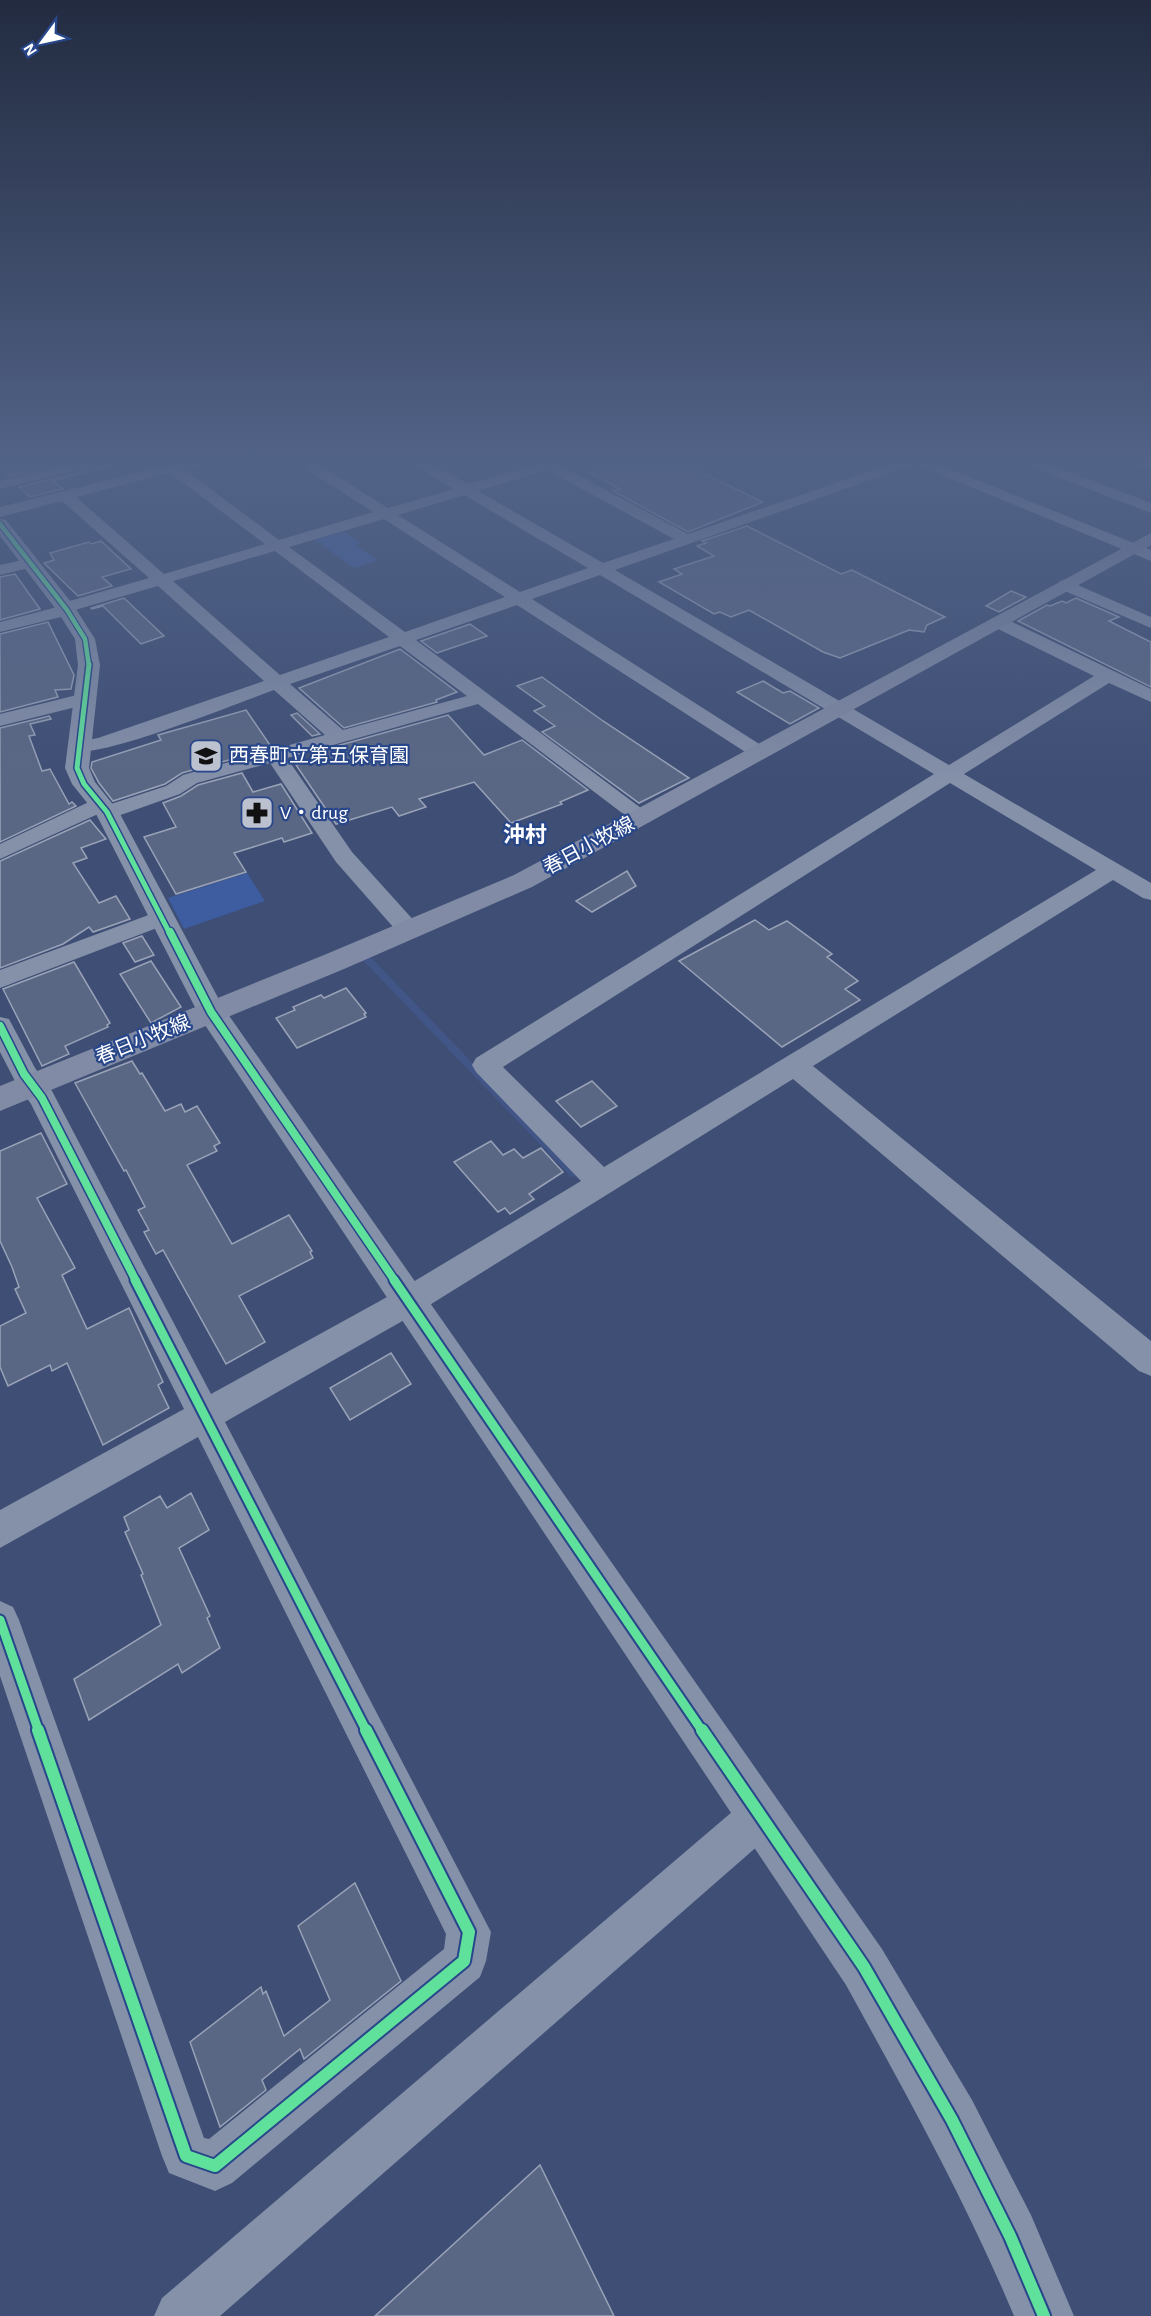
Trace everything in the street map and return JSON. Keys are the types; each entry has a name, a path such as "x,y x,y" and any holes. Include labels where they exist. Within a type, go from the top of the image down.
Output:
{"main road":[{"name":"春日小牧線","path":"0,1099 524,881 1066,585 1104,567"}],"street":[{"path":"35,567 85,639 89,664 77,768 84,784 104,808 211,1012 864,1967 952,2120 1010,2236 1044,2316"},
{"path":"146,567 339,737"},
{"path":"0,627 203,567"},
{"path":"306,567 642,818"},
{"path":"469,567 760,753"},
{"path":"597,567 1151,893"},
{"path":"78,747 101,744 606,567"},
{"path":"1066,585 1151,622"},
{"path":"998,622 1151,696"},
{"path":"602,1183 485,1065 1108,675"},
{"path":"0,852 104,808 173,790 190,779 480,698"},
{"path":"0,720 85,699"},
{"path":"275,755 344,857 409,930"},
{"path":"0,1530 409,1301 1113,870"},
{"path":"0,980 162,918"},
{"path":"0,1026 32,1086 42,1098 469,1932 464,1961 215,2166 186,2156 0,1620"},
{"path":"794,1065 1151,1361"},
{"path":"180,2316 761,1815"}],"shaded area":[{"path":"247,873 265,901 184,929 168,898"}],"building":[{"path":"48,567 129,567 131,569 102,577 112,586 78,596"},
{"path":"680,567 827,567 841,574 852,570 945,617 927,625 924,632 909,630 840,658 823,652 749,610 731,617 720,612 714,614 659,582 682,574 674,569"},
{"path":"15,574 40,609 0,620 0,577"},
{"path":"1011,591 1026,597 999,612 986,606"},
{"path":"124,598 164,636 141,644 103,606 91,608"},
{"path":"1076,598 1119,617 1109,621 1151,642 1151,687 1018,621 1047,605 1062,601 1066,603"},
{"path":"48,622 74,675 71,689 55,690 58,697 0,712 0,634"},
{"path":"470,624 487,636 437,653 421,641"},
{"path":"400,649 457,692 436,700 437,702 344,728 299,688"},
{"path":"542,677 689,778 639,803 542,732 555,726 534,711 545,706 517,686"},
{"path":"763,681 783,693 790,691 819,708 790,724 737,692"},
{"path":"246,710 272,748 182,773 165,784 113,801 91,768 92,762 161,740 158,735"},
{"path":"297,713 320,734 312,736 291,715"},
{"path":"448,715 484,755 522,740 588,790 560,802 562,804 511,823 474,782 419,799 426,807 399,816 392,807 336,824 296,765 327,757 322,750"},
{"path":"49,716 51,719 30,724 35,735 29,736 42,771 50,769 69,804 72,802 76,806 0,842 0,728"},
{"path":"242,773 253,792 281,784 312,833 284,842 282,838 234,853 246,872 176,894 144,837 176,827 163,803 181,796 198,785"},
{"path":"90,820 106,839 81,848 87,858 73,863 99,903 116,896 130,919 93,932 89,927 63,944 0,968 0,861"},
{"path":"627,871 636,886 592,912 576,901"},
{"path":"755,920 769,930 787,921 832,954 827,957 858,981 845,989 860,1000 782,1047 679,961"},
{"path":"142,936 154,955 135,962 123,943"},
{"path":"151,961 181,1007 151,1023 120,974"},
{"path":"74,962 110,1023 108,1027 65,1046 69,1054 42,1066 3,989"},
{"path":"346,988 366,1013 364,1014 366,1017 297,1048 276,1018 295,1010 293,1007 321,995 324,998"},
{"path":"132,1061 165,1111 181,1104 185,1112 197,1106 220,1143 214,1146 217,1151 187,1165 232,1244 289,1215 312,1251 310,1252 313,1258 239,1296 265,1342 226,1364 163,1250 156,1254 144,1232 149,1230 138,1210 145,1207 75,1083"},
{"path":"592,1081 617,1106 581,1127 556,1101"},
{"path":"41,1133 67,1184 37,1198 75,1268 62,1275 87,1329 129,1308 163,1382 158,1385 169,1408 103,1445 67,1363 52,1371 50,1365 8,1386 0,1367 0,1326 26,1313 15,1289 19,1287 12,1267 0,1241 0,1151"},
{"path":"491,1141 503,1155 514,1149 523,1158 541,1148 563,1172 529,1194 534,1199 510,1214 505,1208 498,1212 454,1162"},
{"path":"391,1353 411,1384 350,1420 330,1388"},
{"path":"191,1493 209,1530 179,1548 210,1616 207,1618 220,1648 182,1673 178,1664 89,1720 74,1679 161,1625 125,1532 129,1530 124,1517 160,1496 167,1508"},
{"path":"355,1883 401,1981 304,2059 300,2049 262,2080 266,2090 220,2127 190,2042 261,1987 263,1994 266,1991 284,2036 330,2000 298,1926"},
{"path":"540,2165 614,2316 375,2316"}],"waterway":[{"path":"367,959 573,1173"}],"cycle path":[{"path":"34,567 67,610 85,639 89,665 77,768 84,784 107,812 211,1012 864,1967 952,2120 1010,2236 1044,2316"},
{"path":"0,1026 24,1074 42,1098 469,1932 464,1961 215,2166 186,2156 0,1620"}],"place":[{"name":"西春町立第五保育園","path":"206,756"},
{"name":"V・drug","path":"257,813"}],"district":[{"name":"沖村","path":"525,835"}]}
